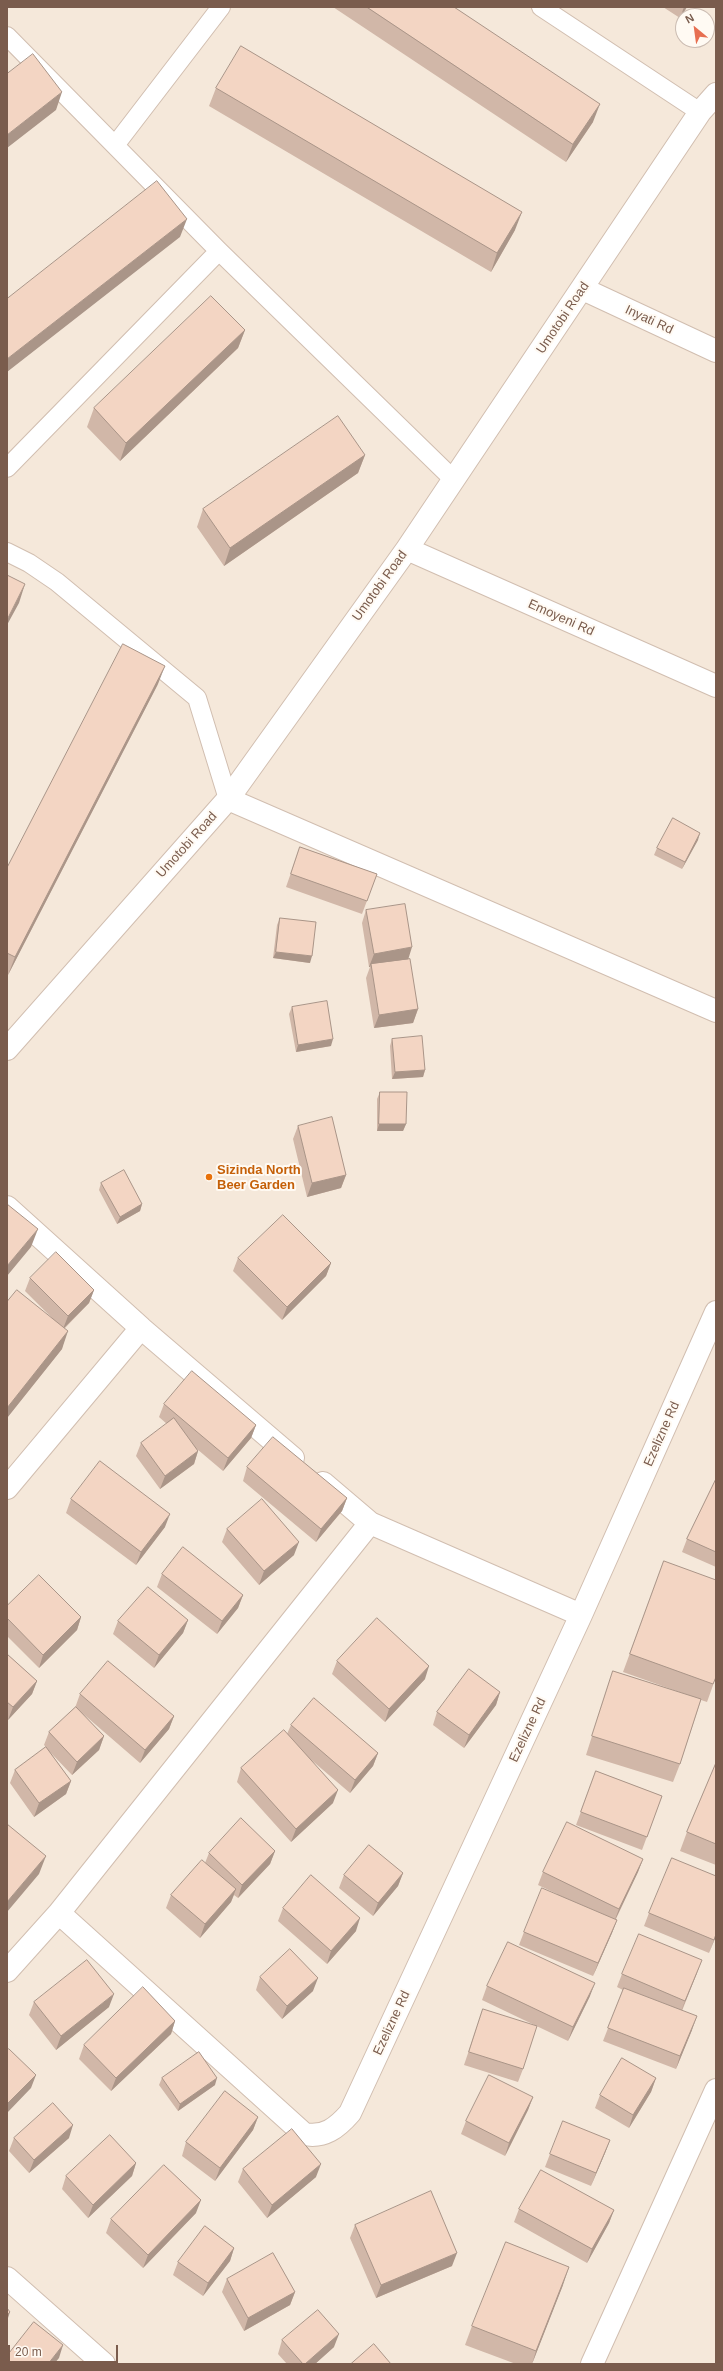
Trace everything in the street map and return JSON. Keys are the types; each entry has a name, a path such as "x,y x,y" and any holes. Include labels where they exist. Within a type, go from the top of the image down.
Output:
{"street":[{"name":"Umotobi Road","path":"7,1049 228,799 407,549 583,289 700,112 716,94"},
{"name":"Inyati Rd","path":"583,289 716,351"},
{"name":"Emoyeni Rd","path":"407,549 716,686"},
{"path":"228,799 716,1011"},
{"path":"7,1207 140,1328 370,1523 582,1615"},
{"name":"Ezelizne Rd","path":"59,1913 304,2134 323,2135 340,2125 350,2113 582,1615 716,1312"},
{"path":"7,1488 140,1328"},
{"path":"7,1971 59,1913 370,1523"},
{"path":"592,2364 716,2090"},
{"path":"7,2278 104,2364"}],"lane":[{"path":"116,144 221,7"},
{"path":"541,7 700,112"},
{"path":"8,39 116,144 219,250 453,479"},
{"path":"7,468 219,250"},
{"path":"7,552 29,563 57,582 197,698 228,799"}],"shaded area":[{"path":"7,7 716,7 716,2364 7,2364"}],"building":[{"path":"367,7 454,7 600,104 573,144"},
{"path":"241,46 522,212 497,253 216,88"},
{"path":"33,54 62,92 7,135 7,74"},
{"path":"157,181 187,219 7,359 7,299"},
{"path":"211,296 245,330 126,443 94,408"},
{"path":"338,416 365,455 230,548 203,509"},
{"path":"7,575 25,584 7,620"},
{"path":"123,644 165,666 15,957 7,953 7,868"},
{"path":"673,818 700,833 685,862 657,848"},
{"path":"300,847 377,874 367,901 291,874"},
{"path":"405,904 412,947 374,954 366,910"},
{"path":"280,918 316,922 312,956 276,952"},
{"path":"410,959 418,1009 379,1015 371,964"},
{"path":"327,1001 333,1039 298,1045 292,1007"},
{"path":"422,1036 425,1070 395,1072 392,1039"},
{"path":"380,1092 407,1092 406,1124 379,1124"},
{"path":"332,1117 346,1175 312,1183 298,1126"},
{"path":"124,1170 142,1204 120,1217 101,1183"},
{"path":"7,1204 38,1229 7,1266"},
{"path":"283,1215 331,1263 287,1307 238,1258"},
{"path":"56,1252 94,1290 68,1316 30,1278"},
{"path":"17,1290 68,1331 7,1408 7,1302"},
{"path":"192,1371 256,1425 228,1458 164,1404"},
{"path":"174,1418 198,1451 165,1476 141,1443"},
{"path":"273,1437 347,1498 321,1529 247,1467"},
{"path":"100,1461 170,1514 141,1552 71,1499"},
{"path":"716,1479 716,1552 687,1539"},
{"path":"262,1499 299,1542 264,1571 227,1529"},
{"path":"183,1547 243,1595 222,1621 162,1574"},
{"path":"664,1561 716,1580 716,1677 713,1684 630,1654"},
{"path":"39,1575 81,1617 43,1655 7,1618 7,1606"},
{"path":"148,1587 188,1620 159,1655 118,1621"},
{"path":"377,1618 429,1666 389,1709 337,1661"},
{"path":"7,1654 37,1681 13,1707 7,1702"},
{"path":"108,1661 174,1716 145,1750 80,1694"},
{"path":"469,1669 500,1692 469,1735 437,1712"},
{"path":"613,1671 701,1699 680,1764 592,1736"},
{"path":"314,1698 378,1753 355,1780 291,1725"},
{"path":"76,1707 104,1736 77,1762 49,1732"},
{"path":"284,1730 338,1790 296,1829 241,1768"},
{"path":"46,1747 71,1781 39,1803 15,1770"},
{"path":"716,1763 716,1844 687,1832"},
{"path":"596,1771 662,1796 647,1837 581,1812"},
{"path":"241,1818 275,1851 242,1885 209,1853"},
{"path":"567,1822 643,1859 619,1909 543,1872"},
{"path":"7,1824 46,1856 7,1902"},
{"path":"369,1845 403,1873 378,1903 344,1875"},
{"path":"672,1858 716,1876 716,1934 714,1940 649,1913"},
{"path":"202,1860 236,1889 205,1924 171,1895"},
{"path":"311,1875 360,1918 331,1951 283,1908"},
{"path":"542,1888 617,1920 598,1963 524,1932"},
{"path":"639,1934 702,1960 685,2001 622,1974"},
{"path":"508,1942 595,1983 573,2027 487,1986"},
{"path":"290,1949 318,1978 287,2006 260,1977"},
{"path":"87,1960 114,1994 61,2036 34,2002"},
{"path":"143,1987 175,2021 116,2078 84,2045"},
{"path":"624,1988 697,2016 680,2056 608,2028"},
{"path":"483,2009 537,2026 523,2069 469,2052"},
{"path":"9,2049 36,2075 7,2104 7,2050"},
{"path":"199,2052 217,2078 180,2104 162,2078"},
{"path":"622,2058 656,2078 633,2115 600,2095"},
{"path":"489,2075 533,2097 509,2143 466,2121"},
{"path":"225,2091 258,2117 220,2168 186,2142"},
{"path":"53,2103 73,2125 34,2160 14,2138"},
{"path":"563,2121 610,2140 596,2173 550,2154"},
{"path":"292,2129 321,2164 272,2205 243,2169"},
{"path":"110,2135 136,2163 93,2205 66,2176"},
{"path":"164,2165 201,2200 148,2255 111,2219"},
{"path":"541,2170 614,2210 592,2249 519,2209"},
{"path":"431,2191 457,2253 381,2285 355,2225"},
{"path":"205,2226 234,2248 208,2283 178,2262"},
{"path":"506,2242 569,2267 536,2351 472,2326"},
{"path":"273,2253 295,2292 248,2318 227,2279"},
{"path":"7,2308 10,2312 7,2315"},
{"path":"318,2310 339,2334 305,2364 303,2364 282,2340"},
{"path":"34,2322 63,2345 48,2364 7,2364 7,2356"},
{"path":"374,2344 391,2364 351,2364"}],"place":[{"name":"Sizinda North Beer Garden","path":"209,1177"}]}
